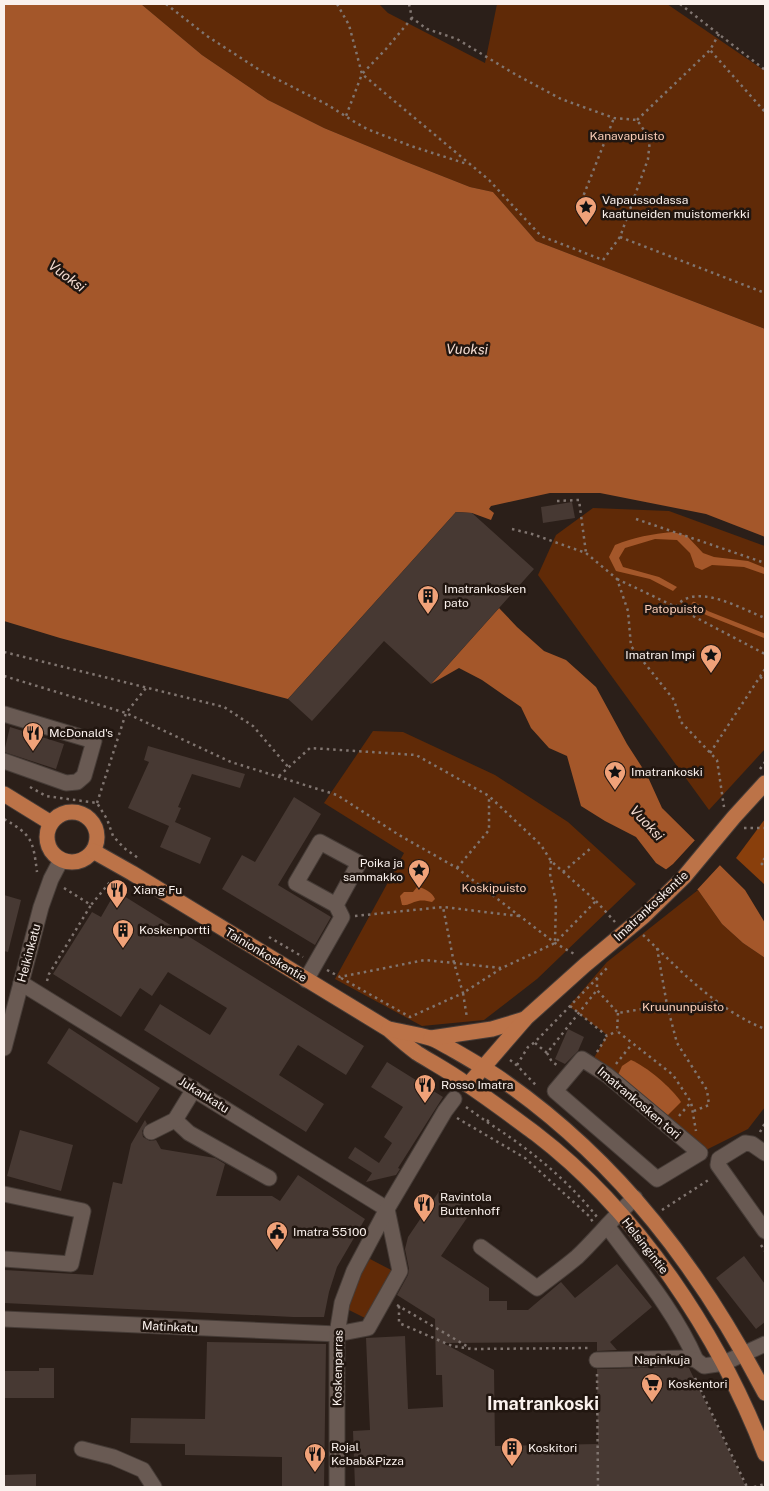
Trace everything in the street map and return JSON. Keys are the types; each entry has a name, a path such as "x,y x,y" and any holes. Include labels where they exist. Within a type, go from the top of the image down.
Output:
{"main road":[{"name":"Imatrankoskentie","path":"468,1085 526,1018 585,965 641,925 765,783"},
{"path":"4,794 50,823"},
{"path":"67,812 76,812 86,816 96,832 97,842 93,851 87,858 79,862 70,862 54,856 46,840 50,823 58,816 67,812"},
{"name":"Tainionkoskentie","path":"93,851 388,1029 415,1052 468,1085"},
{"name":"Imatrankoskentie","path":"431,1038 492,1029 526,1018"},
{"name":"Tainionkoskentie","path":"388,1029 431,1038 483,1066"},
{"name":"Helsingintie","path":"483,1066 554,1119 612,1174 634,1198 699,1281 745,1354 765,1392"},
{"name":"Helsingintie","path":"468,1085 552,1148 598,1190 660,1264 708,1334 748,1412 765,1454"}],"street":[{"path":"4,714 94,741 84,776 77,782 66,784 4,761"},
{"name":"Heikinkatu","path":"4,1048 41,907 44,875 62,860"},
{"path":"306,980 339,911"},
{"name":"Jukankatu","path":"21,983 387,1208"},
{"name":"Imatrankosken tori","path":"582,1059 607,1075 700,1153 657,1179 556,1091 582,1059"},
{"path":"151,1132 175,1120 194,1089"},
{"name":"Koskenparras","path":"337,1487 337,1334 342,1303 354,1271 387,1208 450,1105"},
{"path":"175,1120 189,1133 270,1178"},
{"path":"765,1153 752,1144 745,1143 719,1159 718,1165 719,1176 765,1231"},
{"path":"4,1194 83,1212 71,1264 4,1259"},
{"path":"481,1247 537,1288 576,1257 634,1198"},
{"name":"Matinkatu","path":"4,1319 337,1334 368,1328 392,1302 400,1271 387,1208"},
{"path":"604,1230 658,1294 690,1344 691,1359"},
{"path":"724,1363 765,1344"},
{"name":"Napinkuja","path":"597,1360 691,1359 704,1366 724,1363"},
{"path":"82,1450 113,1457 143,1470 154,1487"}],"path":[{"path":"166,4 207,36 261,71 328,104 367,129 469,165"},
{"path":"337,4 349,25 362,74 489,180 541,236 603,260 620,237 648,159 650,139 636,120 614,118 561,99 457,39 427,29 412,18 409,4"},
{"path":"680,4 765,70"},
{"path":"346,116 362,74 412,18"},
{"path":"636,120 710,50 718,34"},
{"path":"710,50 765,112"},
{"path":"579,207 614,118"},
{"path":"620,237 765,293"},
{"path":"557,501 579,500 586,553"},
{"path":"636,519 765,564"},
{"path":"512,529 586,553 617,579 676,607 765,654"},
{"path":"617,579 628,611 631,646 674,700 681,722 717,760 734,819 765,828"},
{"path":"676,607 681,600 693,596 708,596 765,618"},
{"path":"4,652 224,707 253,726 289,768"},
{"path":"710,753 765,669"},
{"path":"4,676 126,713 231,762 337,795 458,868 555,943 577,955"},
{"path":"760,677 765,680"},
{"path":"44,997 49,990 47,982 49,974 91,905 110,882 121,888 140,860 124,848 113,836 107,819 97,803 126,713 146,688"},
{"path":"280,776 310,748 416,756 490,796 541,845 551,861 596,901 617,924"},
{"path":"29,787 46,796 97,803"},
{"path":"458,868 489,830 490,796"},
{"path":"563,872 591,848"},
{"path":"765,858 761,863 765,867"},
{"path":"551,861 550,874 556,902 555,943"},
{"path":"44,875 91,905"},
{"path":"264,934 410,1017 463,993 502,968 555,943 596,901"},
{"path":"339,911 443,907 520,916"},
{"path":"443,907 454,963 463,993 469,1033"},
{"path":"636,941 641,925"},
{"path":"641,925 657,948 690,980 720,1002 765,1029"},
{"path":"657,948 666,1005 677,1043 707,1090 709,1105 694,1111"},
{"path":"340,977 425,960 502,968"},
{"path":"517,1065 528,1047 610,965"},
{"path":"535,1042 548,1053 597,990 597,978"},
{"path":"597,990 618,1013 617,1031"},
{"path":"618,1013 666,1005 720,1002"},
{"path":"569,1006 607,1036"},
{"path":"591,1063 607,1036 617,1031"},
{"path":"617,1031 673,1075 692,1102 700,1153"},
{"path":"607,1075 632,1044"},
{"path":"496,1051 517,1065 524,1075"},
{"path":"668,1126 692,1102"},
{"path":"450,1105 525,1158 604,1230"},
{"path":"488,1122 520,1143 580,1196 598,1218 604,1230"},
{"path":"659,1212 719,1176"},
{"path":"392,1302 472,1349"},
{"path":"392,1302 400,1323 452,1346 472,1349 597,1348 598,1487"},
{"path":"691,1359 747,1487"},
{"path":"754,1487 765,1484"}],"green space":[{"name":"Kanavapuisto","path":"141,4 379,4 388,13 485,63 497,4 667,4 765,71 765,329 536,241 493,192 470,187 404,161 324,128 268,100 202,55"},
{"name":"Patopuisto","path":"593,508 669,511 765,546 765,749 709,810 538,575 556,535"},
{"name":"Koskipuisto","path":"373,731 403,732 495,775 568,822 636,884 537,979 484,1020 422,1026 335,979 404,853 324,803"},
{"name":"Kruununpuisto","path":"698,890 722,924 743,943 765,958 765,1107 748,1129 700,1153 591,1063 607,1035 569,1006 607,962"},
{"path":"370,1259 395,1272 367,1319 347,1309 359,1276"}],"shaded area":[{"path":"765,819 765,885 736,858"}],"water":[{"name":"Vuoksi","path":"4,4 141,4 202,55 268,100 324,128 404,161 470,187 493,192 536,241 765,329 765,537 706,514 600,493 550,493 491,506 489,509 494,513 491,520 472,513 456,512 288,699 60,638 4,621"},
{"path":"673,532 687,536 703,553 714,557 748,561 765,568 765,576 744,567 712,565 702,570 695,567 690,553 677,540 655,539 625,548 619,558 623,567 659,577 677,587 673,591 650,579 616,571 609,557 615,545 643,536"},
{"name":"Imatrankoski","path":"499,608 544,651 566,660 596,687 627,744 647,775 662,808 745,890 765,923 765,958 743,943 722,924 698,890 656,863 636,837 581,806 567,756 549,748 531,728 521,707 482,680 459,668 431,684"},
{"path":"417,887 428,891 435,899 432,902 416,901 402,905 400,896 404,892 413,892"},
{"path":"631,1060 658,1078 672,1090 681,1102 668,1115 659,1112 618,1075 622,1066"}],"pier":[{"path":"696,839 721,864 695,892 664,871"}],"building":[{"path":"572,502 575,518 543,523 541,507"},
{"name":"Imatrankosken pato","path":"456,512 472,513 534,569 431,684 384,641 312,721 288,699"},
{"name":"McDonald's","path":"10,727 64,744 56,769 4,752"},
{"path":"148,746 245,774 240,788 192,774 178,807 181,808 175,822 211,838 200,864 160,847 169,826 128,808 149,762 144,760"},
{"path":"294,797 321,814 278,885 331,917 315,945 222,889 242,855 255,862"},
{"path":"116,891 364,1046 346,1075 298,1045 279,1075 324,1104 306,1132 144,1030 160,1004 210,1035 227,1008 168,972 152,996 140,988 121,1017 53,974 92,912 101,917"},
{"path":"4,895 21,900 8,952 4,951"},
{"path":"69,1028 160,1088 137,1123 47,1063"},
{"path":"568,1029 584,1037 578,1051 565,1064 555,1059"},
{"path":"387,1062 443,1097 398,1168 400,1169 396,1175 366,1182 372,1173 348,1158 355,1147 379,1163 392,1143 384,1137 403,1107 371,1087"},
{"path":"145,1120 147,1124 142,1131 143,1137 150,1141 156,1140 161,1149 215,1158 225,1164 216,1196 272,1196 280,1201 298,1175 365,1219 337,1267 324,1317 4,1303 4,1270 93,1275 113,1182 122,1184 131,1144"},
{"path":"20,1130 73,1145 61,1191 7,1176"},
{"path":"440,1190 471,1212 441,1256 489,1288 489,1301 507,1301 507,1310 528,1310 561,1282 575,1298 617,1264 652,1307 610,1342 617,1350 597,1351 597,1342 443,1343 494,1370 495,1446 598,1444 597,1369 685,1367 689,1368 746,1487 355,1487 353,1431 370,1430 366,1338 405,1336 408,1409 443,1407 442,1375 436,1375 435,1319 397,1295 408,1275 409,1269 405,1249 408,1237"},
{"path":"744,1256 765,1284 765,1322 756,1329 716,1278"},
{"path":"207,1342 326,1344 324,1487 282,1487 282,1457 185,1455 185,1444 130,1443 131,1418 205,1419"},
{"path":"39,1368 54,1368 54,1398 4,1398 4,1371 39,1371"},
{"path":"36,1474 36,1487 4,1487 4,1475"}],"waterway":[{"path":"694,604 707,613 765,636"}],"place":[{"name":"Vapaussodassa kaatuneiden muistomerkki","path":"586,226"},
{"name":"Imatrankosken pato","path":"428,615"},
{"name":"Imatran Impi","path":"711,674"},
{"name":"McDonald's","path":"33,752"},
{"name":"Imatrankoski","path":"615,791"},
{"name":"Poika ja sammakko","path":"419,889"},
{"name":"Xiang Fu","path":"117,909"},
{"name":"Koskenportti","path":"123,949"},
{"name":"Rosso Imatra","path":"425,1104"},
{"name":"Ravintola Buttenhoff","path":"424,1223"},
{"name":"Imatra 55100","path":"277,1251"},
{"name":"Koskentori","path":"652,1403"},
{"name":"Koskitori","path":"512,1467"},
{"name":"Rojal Kebab&Pizza","path":"315,1473"}],"district":[{"name":"Imatrankoski","path":"543,1404"}]}
